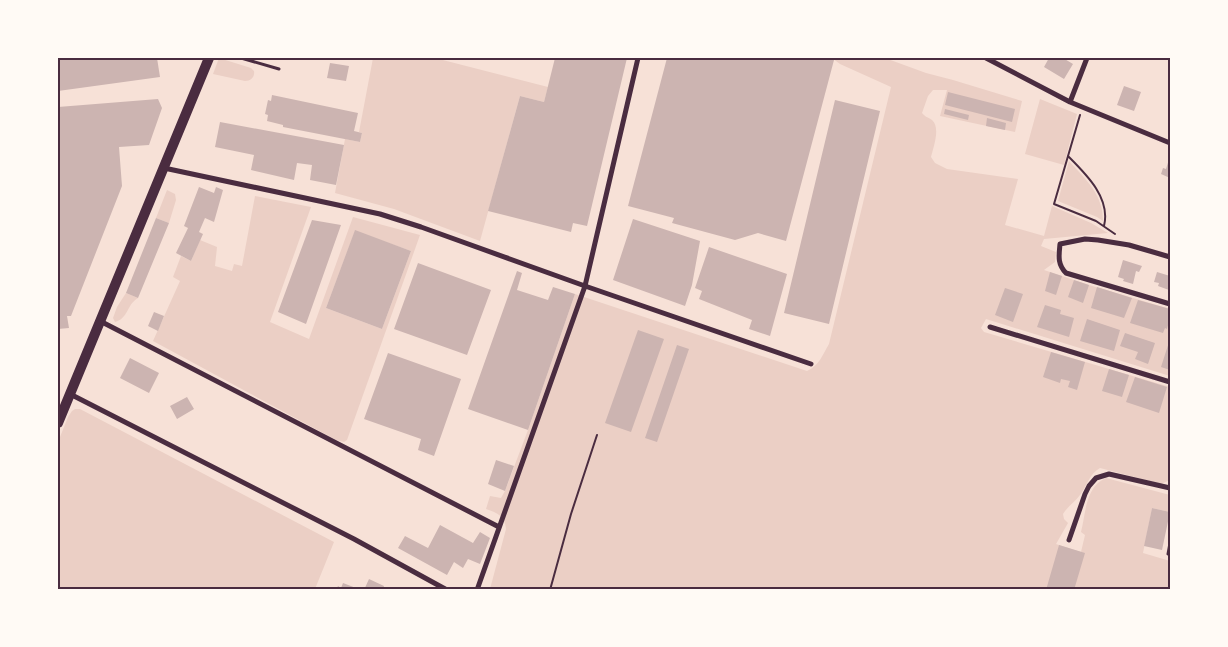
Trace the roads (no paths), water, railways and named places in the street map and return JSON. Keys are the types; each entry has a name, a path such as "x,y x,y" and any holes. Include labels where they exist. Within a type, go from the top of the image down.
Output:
{"main road":[{"path":"58,423 209,58"}],"street":[{"path":"477,590 584,286 638,58"},
{"path":"986,58 1082,108 1170,143"},
{"path":"1070,102 1088,58"},
{"path":"164,168 380,214 810,364"},
{"path":"1170,257 1129,245 1085,239 1060,244 1060,265 1066,272 1170,304"},
{"path":"100,321 499,527"},
{"path":"990,327 1170,382"},
{"path":"70,394 354,539 447,590"},
{"path":"1069,540 1085,494 1096,478 1109,474 1170,488"}],"lane":[{"path":"241,58 279,68"},
{"path":"1168,554 1170,543"}]}
